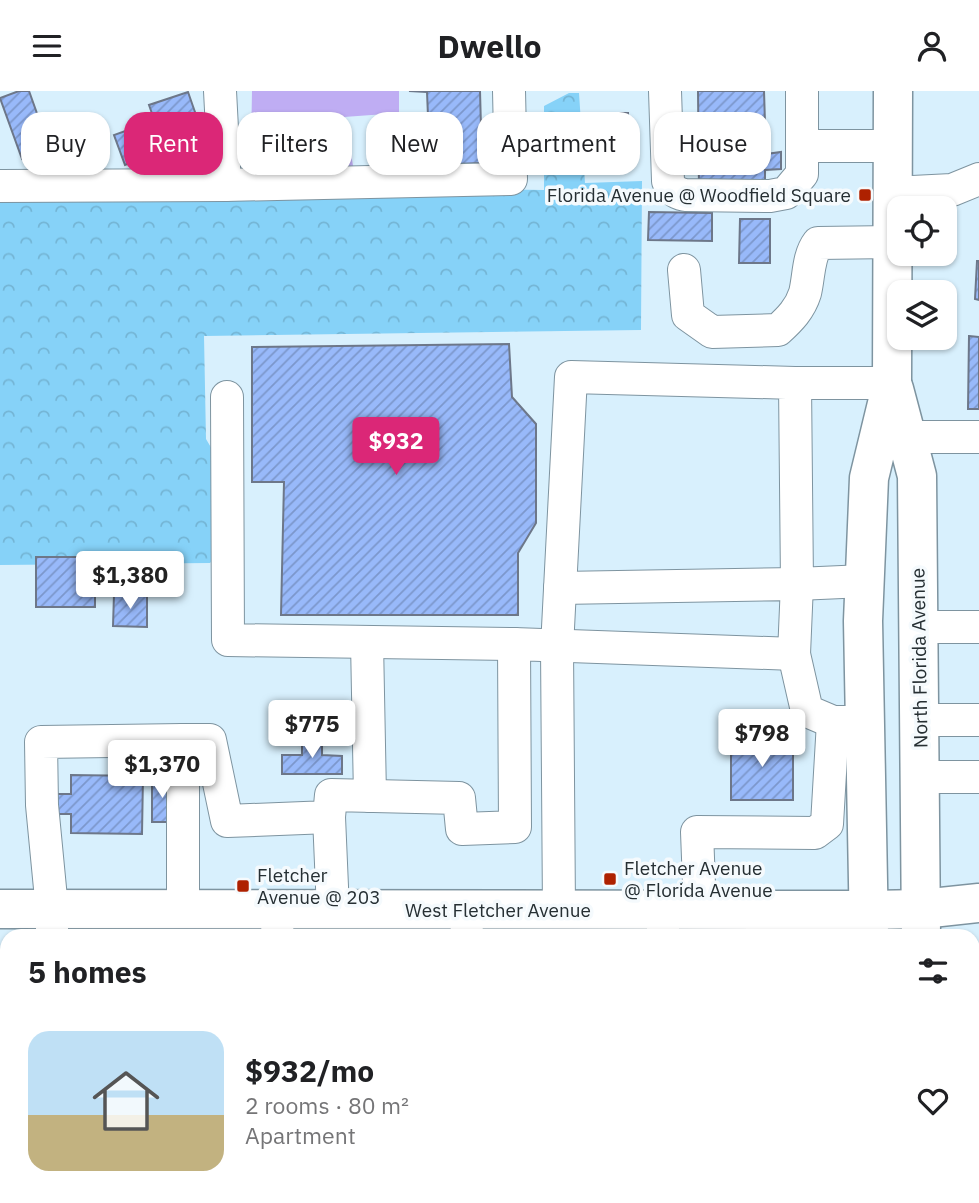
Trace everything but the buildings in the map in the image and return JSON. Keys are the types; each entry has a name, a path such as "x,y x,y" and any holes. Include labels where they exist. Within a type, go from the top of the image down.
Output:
{"main road":[{"name":"North Florida Avenue","path":"893,91 893,193"},
{"name":"North Florida Avenue","path":"869,923 849,722 863,621 869,478 892,383 893,266"},
{"name":"North Florida Avenue","path":"892,383 917,476 921,923"},
{"path":"921,923 979,902"},
{"name":"West Fletcher Avenue","path":"0,909 52,922 183,909 277,923 333,910 467,923 559,911 663,923 700,910 869,923 921,923"},
{"path":"921,923 979,922"}],"street":[{"path":"220,91 225,185"},
{"path":"0,186 511,179 509,91"},
{"path":"666,91 668,181 677,194 770,196 786,194 802,174 802,91"},
{"path":"802,146 893,146"},
{"path":"893,193 952,190 979,179"},
{"path":"684,270 688,315 712,332 778,330 794,315 804,295 813,249 818,243 887,242"},
{"path":"559,911 557,647 571,377 892,383"},
{"path":"700,910 697,832 815,833 827,824 849,722 807,711 794,654 797,585 795,383"},
{"path":"227,397 228,640 514,644 794,654"},
{"path":"906,436 979,437"},
{"path":"560,588 797,585 865,580"},
{"path":"919,627 979,627"},
{"path":"368,642 370,796"},
{"path":"514,644 515,827"},
{"path":"919,720 979,720"},
{"path":"183,740 183,909"},
{"path":"52,922 42,805 41,742 210,740 227,821 329,817"},
{"path":"920,777 979,777"},
{"path":"333,910 329,817 331,795 459,798 462,829 559,827"}],"green space":[{"path":"569,93 579,93 580,112 544,112 544,106"},
{"path":"544,175 584,175 585,183 642,181 641,330 204,336 206,439 241,498 233,536 210,563 0,565 0,184 544,190"}],"shaded area":[{"path":"252,91 399,91 399,112 366,112 366,115 352,116 352,112 252,112"}],"place":[{"name":"Florida Avenue @ Woodfield Square","path":"865,195"},
{"name":"Fletcher Avenue @ Florida Avenue","path":"610,879"},
{"name":"Fletcher Avenue @ 203","path":"243,886"}]}
